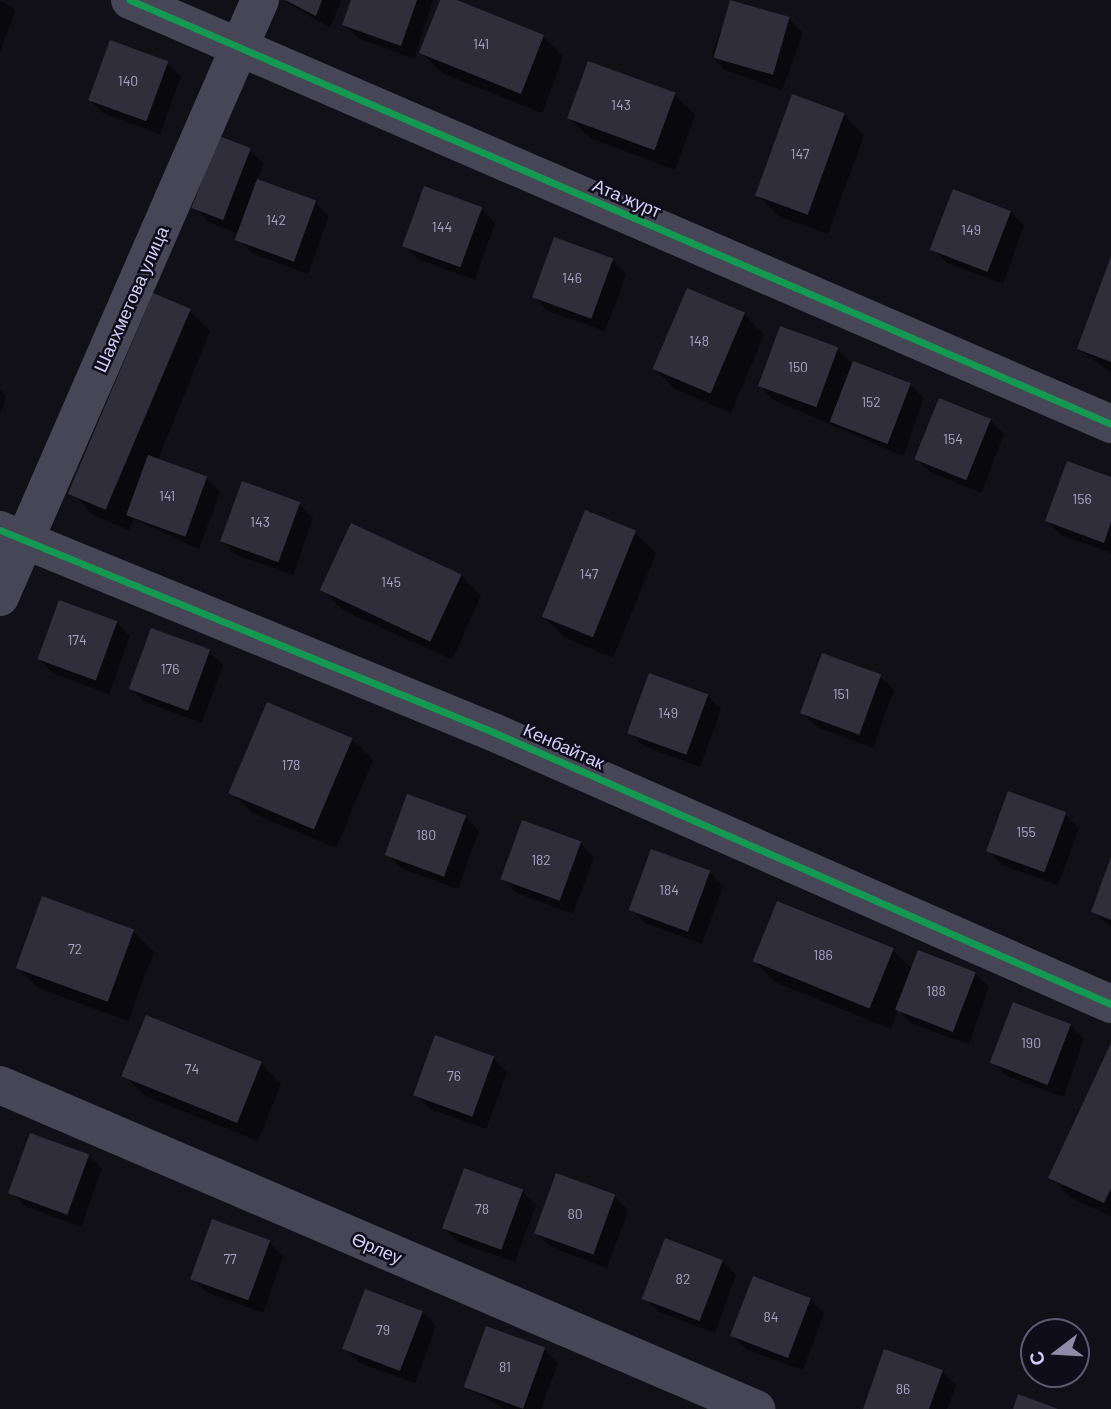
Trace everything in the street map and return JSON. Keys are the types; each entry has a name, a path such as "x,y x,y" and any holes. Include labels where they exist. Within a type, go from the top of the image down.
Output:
{"street":[{"name":"Ата журт","path":"130,0 1111,424"},
{"name":"Шаяхметова улица","path":"0,597 12,536 240,49 260,0"},
{"name":"Кенбайтак","path":"12,536 494,732 1111,1004"},
{"name":"Өрлеу","path":"0,1085 756,1409"}],"building":[{"path":"285,0 322,0 316,16"},
{"path":"351,0 417,0 401,46 342,25"},
{"path":"440,0 457,0 544,35 521,94 419,53"},
{"path":"730,0 790,17 773,75 713,58"},
{"path":"110,40 168,61 146,121 88,100"},
{"path":"588,61 675,93 655,150 567,118"},
{"path":"792,94 845,113 808,215 755,195"},
{"path":"219,136 251,148 223,220 191,208"},
{"path":"257,179 316,201 294,262 235,240"},
{"path":"424,186 482,207 460,267 402,246"},
{"path":"953,189 1011,211 988,272 930,250"},
{"path":"554,237 613,259 591,319 532,297"},
{"path":"1111,256 1111,362 1077,349"},
{"path":"687,288 745,313 711,394 653,369"},
{"path":"153,293 191,309 106,510 68,494"},
{"path":"780,326 838,347 816,407 758,386"},
{"path":"853,361 911,383 888,444 830,422"},
{"path":"939,398 991,419 966,480 914,459"},
{"path":"148,455 207,477 185,537 126,515"},
{"path":"1067,461 1111,477 1111,522 1104,543 1045,521"},
{"path":"242,481 300,502 278,562 220,541"},
{"path":"585,510 636,531 593,637 542,617"},
{"path":"351,523 462,575 430,642 320,590"},
{"path":"59,600 117,621 96,680 37,659"},
{"path":"151,628 210,650 188,711 129,689"},
{"path":"822,653 881,675 859,735 800,713"},
{"path":"649,673 708,695 686,755 627,733"},
{"path":"267,702 353,738 314,829 228,793"},
{"path":"1008,791 1066,812 1044,872 986,851"},
{"path":"407,794 466,816 444,877 385,855"},
{"path":"522,820 581,842 560,901 500,879"},
{"path":"651,849 710,871 688,932 629,910"},
{"path":"1111,857 1111,920 1091,912"},
{"path":"42,896 134,930 108,1002 16,968"},
{"path":"777,901 894,948 869,1008 753,961"},
{"path":"918,950 976,972 953,1032 895,1010"},
{"path":"1013,1002 1071,1024 1048,1085 990,1063"},
{"path":"146,1015 262,1062 237,1123 121,1076"},
{"path":"435,1035 494,1057 472,1117 413,1095"},
{"path":"1111,1043 1111,1188 1104,1203 1048,1178"},
{"path":"30,1133 89,1155 67,1215 8,1193"},
{"path":"464,1168 523,1190 501,1250 442,1228"},
{"path":"556,1173 615,1195 593,1255 534,1233"},
{"path":"212,1219 270,1240 248,1300 190,1279"},
{"path":"665,1238 723,1260 700,1321 642,1299"},
{"path":"753,1276 811,1298 788,1358 730,1336"},
{"path":"365,1289 423,1311 400,1371 342,1349"},
{"path":"486,1326 545,1348 523,1409 464,1387"},
{"path":"884,1349 943,1370 929,1409 863,1409"},
{"path":"1018,1394 1058,1409 1013,1409"}],"cycle path":[{"path":"130,0 1111,424"},
{"path":"0,530 493,732 1111,1004"}]}
